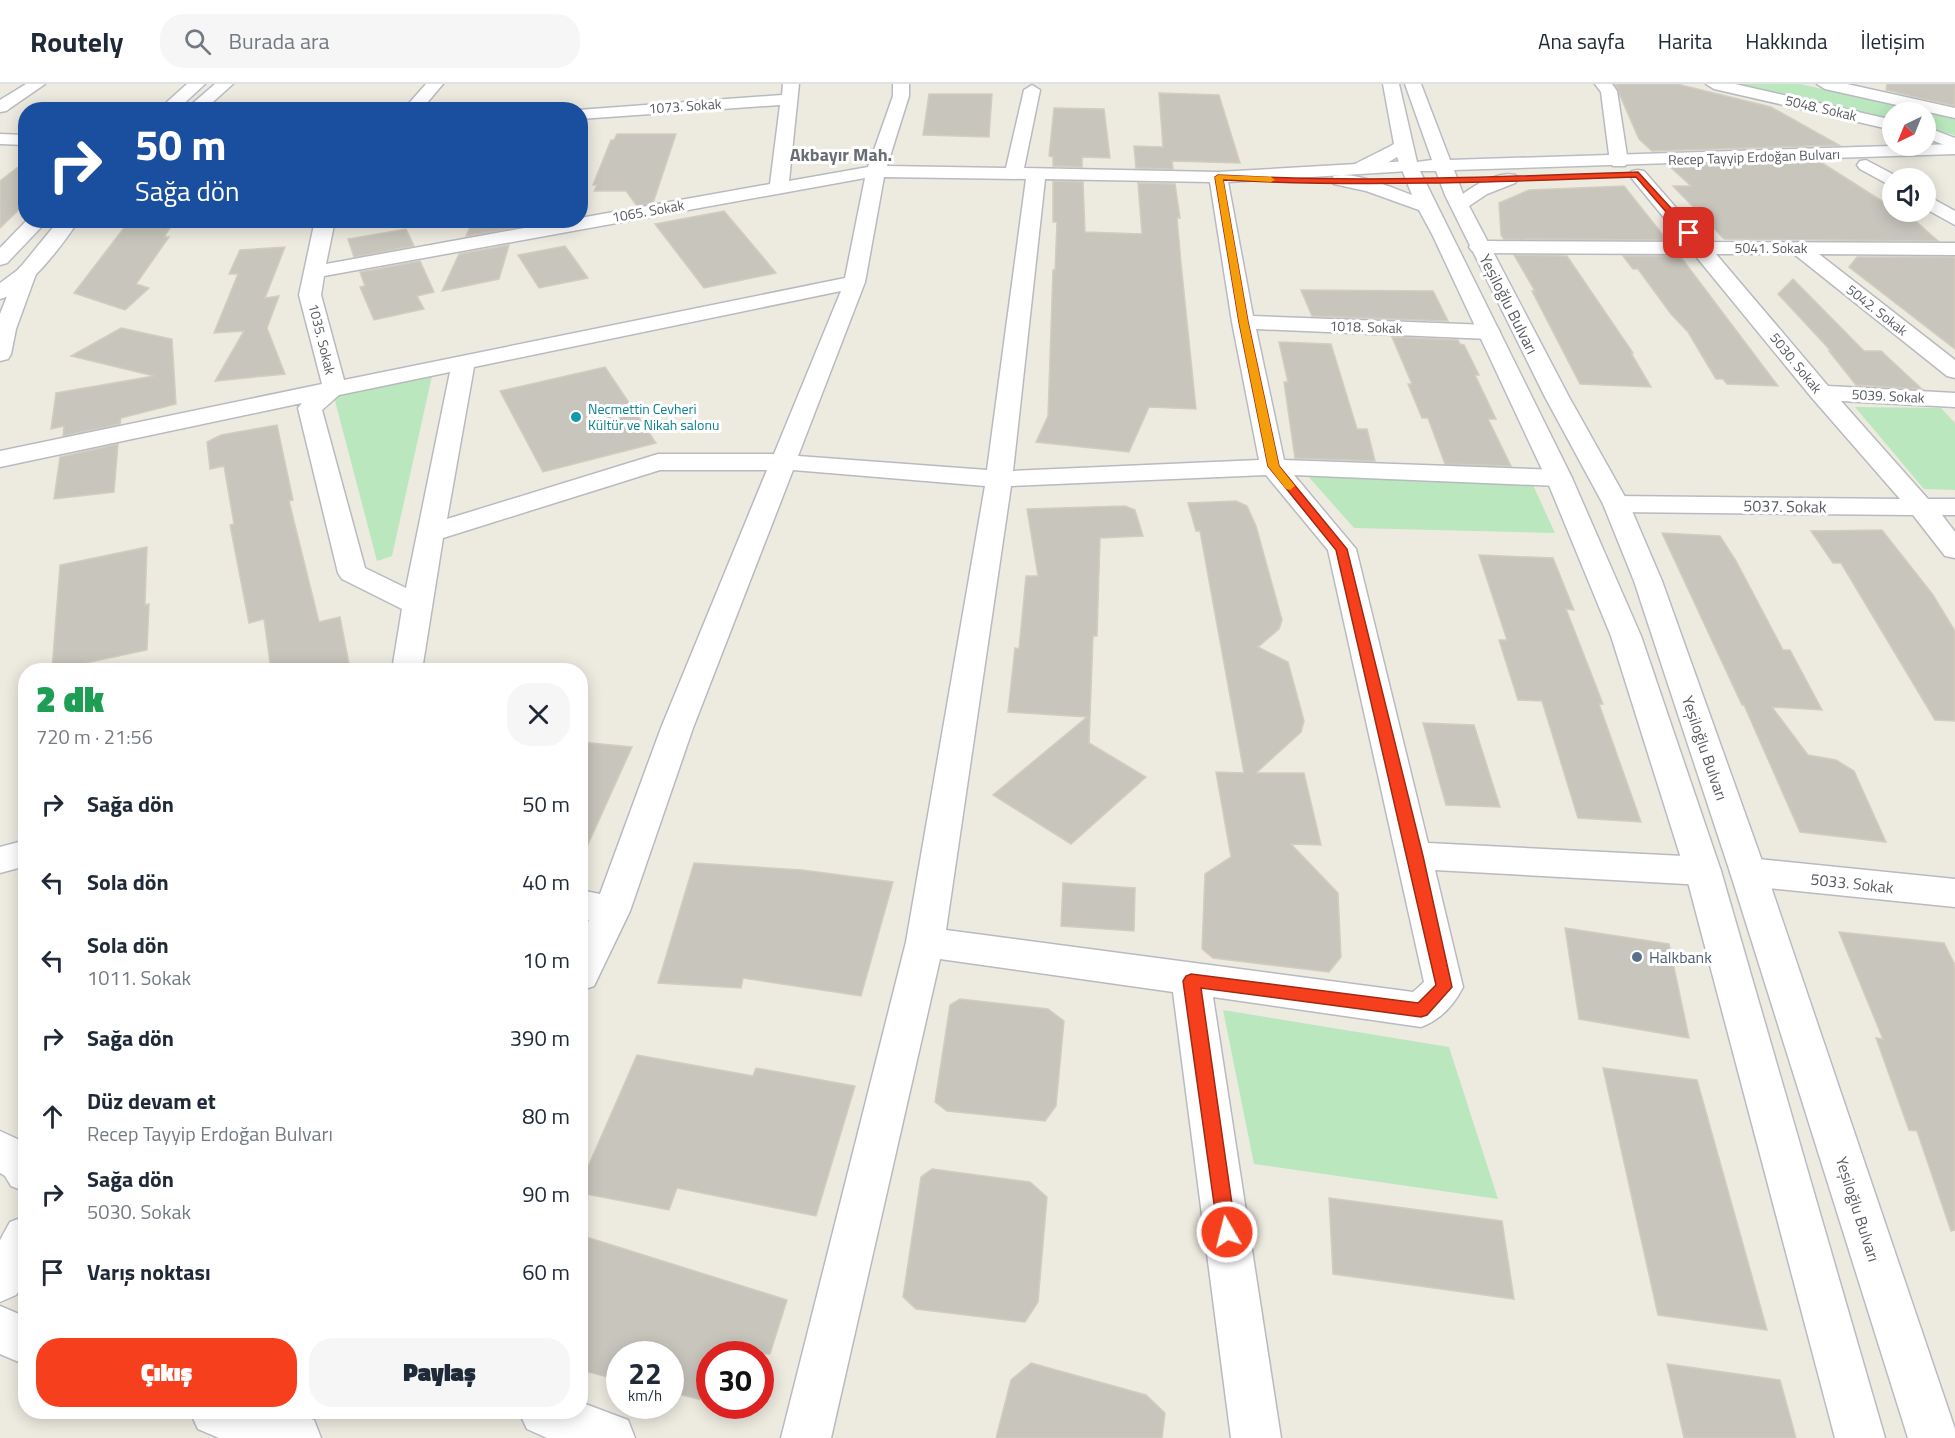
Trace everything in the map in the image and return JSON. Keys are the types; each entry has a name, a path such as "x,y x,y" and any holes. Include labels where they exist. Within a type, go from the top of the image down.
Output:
{"street":[{"path":"0,107 37,84"},
{"path":"176,102 197,84"},
{"path":"203,102 225,84"},
{"path":"418,102 435,84"},
{"path":"739,102 744,84"},
{"path":"588,942 596,908 677,728 855,282 876,171 901,96 901,84"},
{"name":"Yeşiloğlu Bulvarı","path":"1391,84 1429,173 1489,332 1559,478 1626,636 1703,871 1860,1438"},
{"name":"Yeşiloğlu Bulvarı","path":"1413,84 1429,173 1479,247 1616,504 1648,581 1748,872 1933,1438"},
{"path":"1603,84 1609,91 1619,162"},
{"name":"5048. Sokak","path":"1714,84 1882,122"},
{"path":"1825,84 1955,113"},
{"path":"806,1438 925,942 999,479 1032,90"},
{"path":"779,187 790,91"},
{"name":"1073. Sokak","path":"588,113 739,102 790,91"},
{"path":"588,110 603,94"},
{"path":"1936,136 1955,144"},
{"path":"0,139 18,140"},
{"name":"Recep Tayyip Erdoğan Bulvarı","path":"1513,172 1619,162 1955,149"},
{"path":"1340,180 1371,187 1429,173 1464,153 1488,160 1513,172"},
{"name":"Recep Tayyip Erdoğan Bulvarı","path":"1429,173 1513,172 1638,175 1955,161"},
{"path":"1866,165 1882,174"},
{"path":"1226,177 1356,169 1429,173 1480,190 1513,172"},
{"name":"1065. Sokak","path":"588,218 876,171 1226,177"},
{"path":"1226,177 1287,181 1340,180 1429,173"},
{"name":"5030. Sokak","path":"1638,175 1820,393 1924,508 1955,550"},
{"path":"925,942 1191,981 1421,1010 1444,987 1342,549 1273,466 1243,322 1226,177"},
{"path":"1936,207 1955,219"},
{"path":"0,259 31,228"},
{"path":"0,293 27,271 63,228"},
{"name":"1035. Sokak","path":"323,228 310,295 334,387"},
{"name":"1065. Sokak","path":"314,272 530,228"},
{"name":"5041. Sokak","path":"1479,247 1955,249"},
{"name":"5042. Sokak","path":"1798,248 1955,371"},
{"path":"0,354 5,329 27,271"},
{"path":"0,459 334,387 463,363 855,282"},
{"name":"1018. Sokak","path":"1243,322 1489,332"},
{"path":"408,663 463,363"},
{"path":"334,387 310,408 352,573 417,605"},
{"name":"5039. Sokak","path":"1820,393 1955,400"},
{"path":"431,532 658,462 782,462 999,479 1273,466 1559,478"},
{"name":"5037. Sokak","path":"1616,504 1955,507"},
{"path":"0,860 18,855"},
{"path":"1415,856 1703,871"},
{"name":"5033. Sokak","path":"1748,872 1955,893"},
{"path":"1191,981 1256,1438"},
{"path":"0,1151 18,1161"},
{"path":"0,1279 18,1252"},
{"path":"0,1330 18,1338"},
{"path":"237,1419 296,1438"},
{"path":"562,1419 610,1438"}],"green space":[{"path":"1730,84 1800,84 1882,102 1882,119"},
{"path":"1936,114 1955,118 1955,135 1936,130"},
{"path":"432,376 392,556 377,561 334,397"},
{"path":"1855,407 1941,408 1955,423 1955,490 1924,489"},
{"path":"1307,475 1533,485 1555,533 1354,528"},
{"path":"1223,1010 1449,1047 1498,1199 1254,1164"}],"building":[{"path":"1615,84 1677,84 1771,107 1839,145 1652,151 1639,139"},
{"path":"1887,84 1955,84 1955,106 1886,90"},
{"path":"1159,93 1219,95 1240,163 1172,161 1173,169 1136,168 1134,146 1163,147"},
{"path":"929,94 992,94 989,137 923,135"},
{"path":"1054,108 1104,109 1110,158 1082,157 1082,167 1053,166 1053,157 1049,156"},
{"path":"617,134 676,134 653,203 637,206 626,191 594,191 597,185 593,185 611,140 614,140"},
{"path":"1819,161 1882,201 1882,222 1917,222 1938,241 1724,239 1673,186 1691,186 1668,165"},
{"path":"18,167 18,211 0,228 0,181"},
{"path":"1053,181 1083,182 1085,232 1142,234 1138,183 1175,184 1180,218 1177,218 1196,409 1149,407 1129,452 1036,442 1048,416 1057,222 1053,222"},
{"path":"1624,186 1667,240 1504,239 1501,235 1499,203 1529,190"},
{"path":"724,211 776,273 704,288 655,224"},
{"path":"124,228 170,228 164,237 169,237 136,284 149,288 125,310 74,293"},
{"path":"470,228 514,228 466,236"},
{"path":"406,229 414,246 354,257 348,239"},
{"path":"509,245 499,279 442,291 459,254"},
{"path":"565,246 588,278 539,288 518,255"},
{"path":"285,247 265,298 279,296 267,328 285,374 215,381 244,331 214,333 238,274 229,274 240,250"},
{"path":"1514,255 1567,256 1633,353 1631,353 1651,387 1580,384 1532,291 1535,291"},
{"path":"1623,256 1680,256 1778,386 1727,384 1723,379 1716,379 1688,332 1671,314 1638,269 1633,269"},
{"path":"1857,257 1955,257 1955,349 1849,267"},
{"path":"420,261 434,292 417,296 424,309 374,320 360,287 365,286 360,272"},
{"path":"1793,279 1864,351 1881,351 1922,389 1856,385 1829,351 1831,351 1778,294"},
{"path":"1301,290 1433,291 1448,321 1312,316"},
{"path":"121,328 172,339 176,404 121,418 120,424 63,436 64,426 51,429 56,393 154,376 71,356"},
{"path":"1392,337 1458,340 1464,345 1479,375 1475,375 1496,419 1488,419 1511,466 1445,464 1428,418 1422,418 1408,384 1412,384"},
{"path":"1279,342 1331,344 1357,429 1367,429 1375,461 1295,458 1284,382 1288,382"},
{"name":"Necmettin Cevheri Kültür ve Nikah salonu","path":"605,367 656,443 543,472 500,391"},
{"path":"277,425 293,500 289,501 319,622 340,617 349,663 270,663 264,619 249,623 230,525 234,524 224,466 210,469 207,442 221,435"},
{"path":"118,444 114,492 54,499 60,457"},
{"path":"1236,501 1247,506 1256,526 1282,620 1279,629 1258,647 1288,662 1304,721 1301,732 1256,773 1304,773 1321,845 1291,844 1338,893 1341,957 1329,972 1213,958 1202,949 1205,874 1231,857 1216,772 1244,773 1200,531 1196,531 1188,503"},
{"path":"1125,506 1135,510 1143,536 1100,538 1097,636 1093,636 1089,743 1146,777 1071,844 993,795 1087,717 1008,712 1015,648 1019,649 1026,576 1038,576 1027,509"},
{"path":"1882,530 1933,595 1955,631 1955,721 1935,720 1841,563 1833,563 1811,531"},
{"path":"1662,533 1720,536 1736,561 1783,650 1790,650 1822,710 1772,707 1808,755 1836,760 1854,771 1886,842 1800,832 1744,705 1742,705"},
{"path":"147,547 145,605 149,604 147,650 85,663 53,663 60,565"},
{"path":"1479,555 1553,558 1574,610 1566,609 1603,704 1599,704 1641,822 1578,818 1542,701 1518,700 1499,640 1507,640"},
{"path":"1423,723 1474,725 1500,807 1446,805"},
{"path":"588,743 632,747 588,844"},
{"path":"694,863 802,870 893,882 861,996 743,978 741,988 658,983"},
{"path":"1063,883 1135,888 1134,931 1061,926"},
{"path":"1565,928 1669,944 1689,1038 1579,1019"},
{"path":"1839,932 1944,943 1955,965 1955,1230 1951,1231 1917,1131 1909,1130 1876,1038 1883,1039"},
{"path":"960,999 1048,1009 1064,1021 1056,1106 1045,1121 947,1111 935,1102 950,1005"},
{"path":"637,1055 753,1076 756,1068 855,1086 816,1216 677,1188 669,1210 588,1195 588,1167"},
{"path":"1603,1068 1697,1080 1767,1330 1658,1315"},
{"path":"932,1169 1030,1182 1047,1197 1038,1302 1025,1322 916,1309 903,1297 921,1177"},
{"path":"1329,1198 1502,1221 1514,1299 1333,1274"},
{"path":"588,1238 787,1300 774,1341 696,1341 696,1398 684,1396 684,1341 606,1341 606,1376 588,1372"},
{"path":"1031,1363 1146,1395 1165,1413 1162,1438 996,1438 1011,1380"},
{"path":"1667,1364 1780,1380 1796,1438 1684,1438"}],"slow traffic":[{"path":"1271,180 1218,177 1243,322 1273,466 1290,486"}],"place":[{"name":"Necmettin Cevheri Kültür ve Nikah salonu","path":"576,417"},
{"name":"Halkbank","path":"1637,957"}],"district":[{"name":"Akbayır Mah.","path":"841,155"}],"route":[{"path":"1227,1232 1191,981 1421,1010 1444,987 1342,549 1273,466 1243,322 1218,177 1287,181 1638,175 1689,233"}]}
